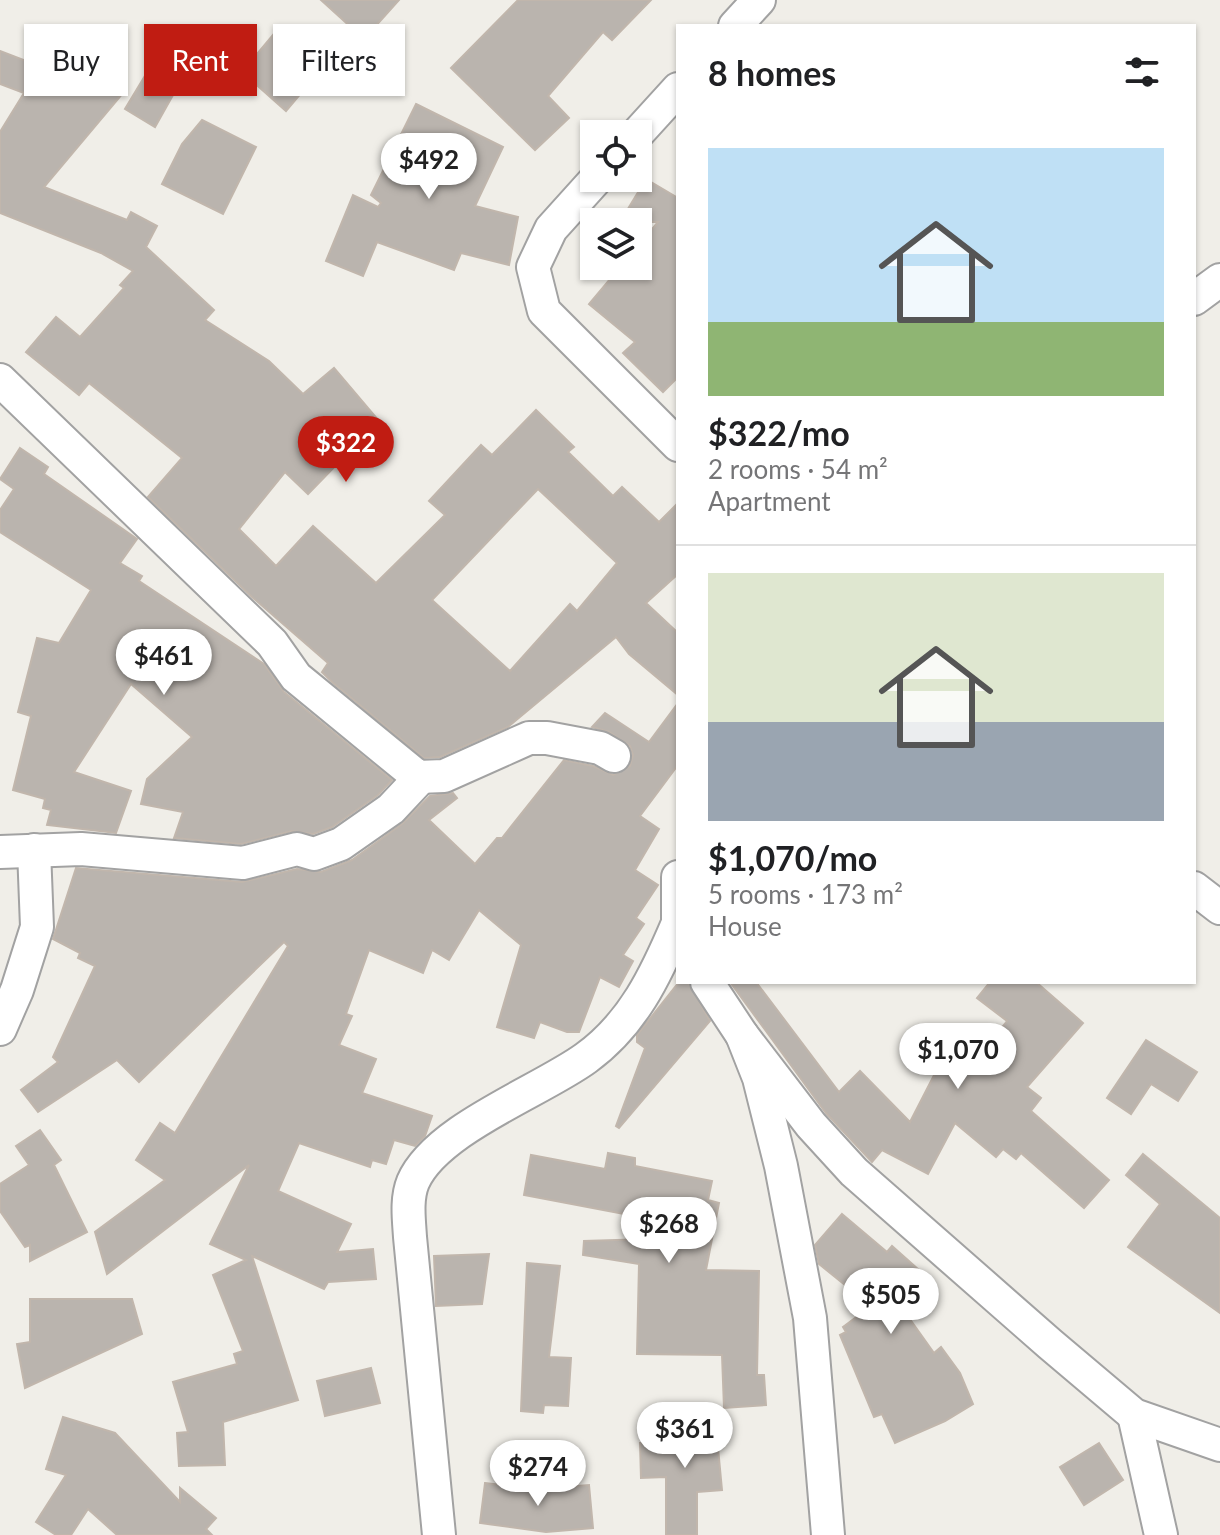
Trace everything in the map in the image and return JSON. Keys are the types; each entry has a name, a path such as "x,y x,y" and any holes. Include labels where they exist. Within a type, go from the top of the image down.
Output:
{"street":[{"path":"737,24 759,0"},
{"path":"650,120 676,91"},
{"path":"584,192 551,229 533,267 544,311 676,443"},
{"path":"1196,298 1220,280"},
{"path":"0,380 272,643 296,677 421,777 444,776 529,738 547,738 600,748 614,756"},
{"path":"0,852 81,849 243,863 297,849 314,854 341,844 391,809 421,777"},
{"path":"0,1029 17,990 37,927 34,850"},
{"path":"1196,890 1220,908"},
{"path":"439,1535 410,1237 409,1201 414,1181 462,1131 586,1058 618,1030 651,982 676,928"},
{"path":"708,984 742,1035 811,1125 854,1172 1134,1415 1220,1445"},
{"path":"742,1035 759,1078 781,1166 810,1318 828,1535"},
{"path":"1134,1415 1161,1535"}],"building":[{"path":"321,0 399,0 377,24 347,24"},
{"path":"518,0 651,0 612,40 603,32 548,96 569,118 535,150 451,68"},
{"path":"273,35 273,96 299,96 286,111 257,85 257,54"},
{"path":"0,51 24,60 24,93 0,84"},
{"path":"144,77 144,96 172,96 155,127 125,109"},
{"path":"24,93 24,96 120,96 44,187 127,220 131,212 157,226 146,247 214,310 205,320 269,361 303,394 334,368 379,421 308,494 285,472 239,529 276,566 313,526 376,583 445,515 429,501 481,445 492,455 536,410 574,447 568,452 613,496 622,487 659,522 676,505 676,576 646,603 676,631 676,693 629,654 616,637 508,727 440,757 424,758 332,682 322,672 328,663 252,597 148,497 182,458 89,383 79,395 26,352 56,317 80,337 124,288 120,285 133,271 101,253 0,213 0,132","holes":["538,489 617,563 577,611 570,604 510,671 432,600"]},
{"path":"416,104 503,147 475,206 518,217 509,265 461,253 454,270 377,242 363,276 326,261 353,195 378,207 381,203 371,195"},
{"path":"202,120 256,147 223,214 162,184 182,144"},
{"path":"652,183 676,197 676,379 663,392 623,353 635,342 589,304 609,280 652,280 652,229 658,222 652,222 652,208 628,208 638,192 652,192"},
{"path":"20,448 48,467 44,474 137,539 120,563 142,576 139,581 264,664 284,692 392,780 378,795 332,827 313,834 292,831 241,844 174,838 183,812 141,804 147,779 192,737 131,684 74,772 131,791 116,833 47,825 51,810 43,808 45,799 13,790 31,716 18,712 37,638 59,643 91,590 0,532 0,510 14,489 0,479"},
{"path":"676,706 676,768 640,816 659,829 635,870 658,885 636,918 644,924 623,955 633,961 619,987 600,977 579,1032 567,1032 540,1022 534,1038 497,1027 521,945 479,910 449,960 432,950 423,973 369,950 346,1014 352,1016 339,1045 376,1059 362,1093 432,1116 425,1136 415,1146 394,1140 386,1164 372,1160 370,1167 299,1143 278,1191 351,1224 337,1252 373,1249 376,1279 328,1282 324,1289 252,1256 298,1400 223,1422 225,1465 179,1466 177,1433 188,1432 173,1382 237,1364 234,1354 243,1351 213,1275 246,1260 210,1244 249,1165 107,1274 95,1232 165,1180 136,1160 160,1123 175,1133 288,946 284,942 139,1082 117,1060 38,1112 21,1090 58,1062 53,1057 95,966 78,958 80,953 53,939 76,868 242,882 297,869 321,872 352,860 402,824 430,796 453,793 457,798 429,820 475,864 497,838 502,838 564,760 593,766 613,775 630,766 633,755 630,746 609,732 592,727 605,713 649,742"},
{"path":"677,984 689,984 710,1021 619,1128 616,1126 645,1048 637,1042 637,1035"},
{"path":"731,984 758,984 839,1092 860,1071 910,1122 946,1052 971,1066 1007,1021 977,998 988,984 1038,984 1083,1023 1027,1087 1041,1098 1031,1111 1109,1180 1084,1208 1021,1153 1016,1159 1003,1149 996,1157 955,1123 928,1174 882,1150 872,1162 826,1113"},
{"path":"1146,1040 1197,1072 1178,1101 1151,1084 1131,1114 1107,1098"},
{"path":"40,1130 61,1160 54,1165 87,1232 30,1261 30,1245 25,1247 0,1211 0,1184 29,1165 16,1146"},
{"path":"608,1153 635,1158 635,1166 712,1181 708,1200 719,1203 706,1270 759,1271 757,1375 764,1375 766,1405 724,1408 722,1355 637,1354 639,1264 583,1255 584,1241 681,1238 682,1225 524,1195 531,1155 605,1169"},
{"path":"1143,1154 1220,1218 1220,1313 1128,1247 1160,1204 1126,1175"},
{"path":"842,1214 887,1252 892,1246 928,1278 902,1308 934,1353 941,1347 960,1373 973,1404 945,1421 895,1443 882,1414 874,1417 840,1335 846,1332 843,1327 871,1306 819,1264 815,1245"},
{"path":"489,1254 482,1304 436,1306 434,1256"},
{"path":"527,1263 560,1266 549,1357 571,1358 568,1406 544,1405 543,1413 521,1411"},
{"path":"30,1299 132,1299 142,1334 25,1388 17,1344 30,1342"},
{"path":"371,1368 380,1403 325,1416 317,1381"},
{"path":"715,1416 722,1490 697,1492 697,1535 666,1535 666,1477 641,1478 640,1443 678,1441 676,1419"},
{"path":"63,1417 115,1433 180,1502 180,1488 216,1518 206,1529 212,1535 117,1535 88,1509 71,1535 56,1535 36,1522 66,1475 46,1469"},
{"path":"1099,1443 1123,1480 1084,1505 1060,1467"},
{"path":"485,1483 536,1489 589,1485 593,1528 546,1532 480,1523"}]}
